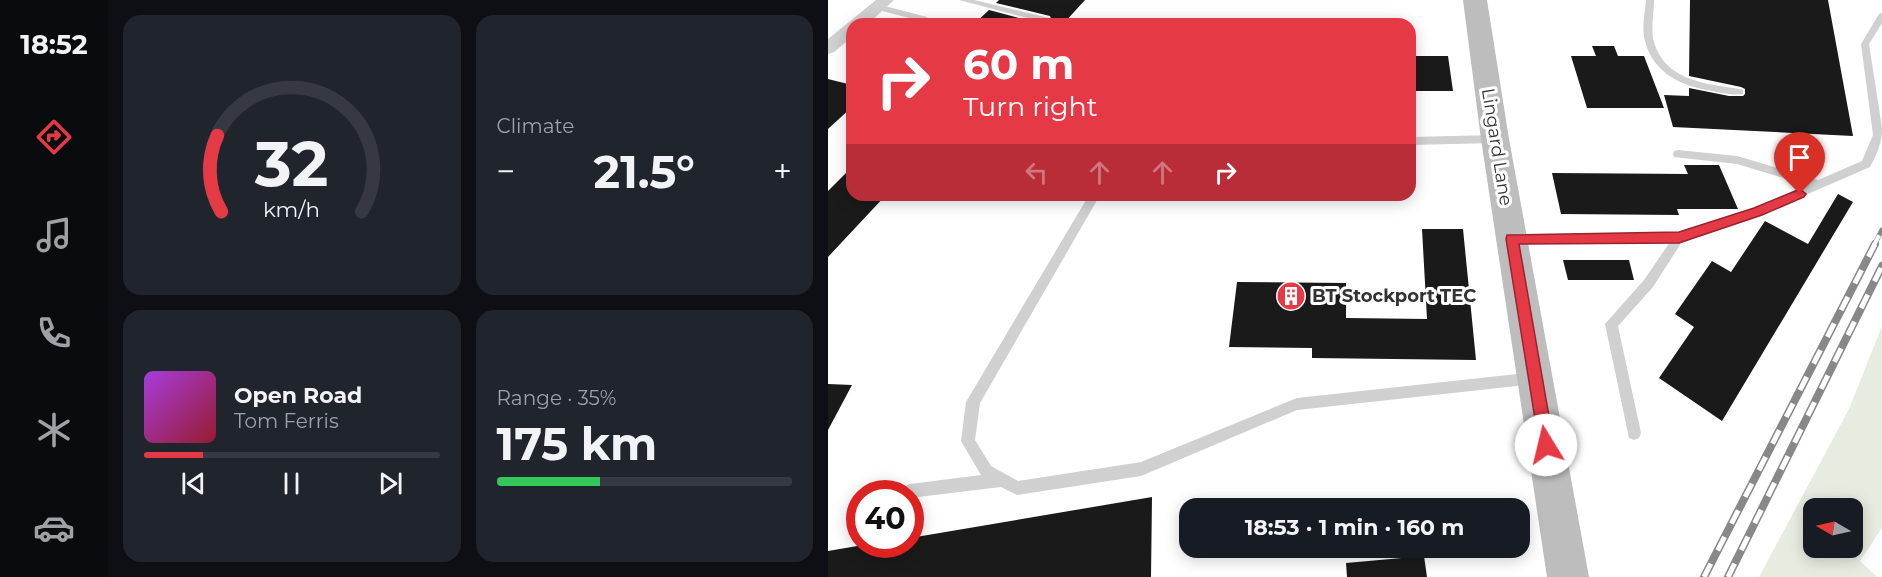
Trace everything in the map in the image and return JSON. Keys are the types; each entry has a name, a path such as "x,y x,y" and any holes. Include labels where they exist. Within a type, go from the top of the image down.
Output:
{"street":[{"name":"Lingard Lane","path":"1475,0 1495,139 1568,577"},
{"path":"864,18 882,4"},
{"path":"828,48 846,33"}],"lane":[{"path":"963,0 1038,18"},
{"path":"1650,0 1649,40 1661,62 1674,77 1684,83 1740,92"},
{"path":"882,4 921,18"},
{"path":"1512,239 1679,237 1758,211 1866,164 1874,151 1878,135 1865,44 1882,16"},
{"path":"1416,141 1495,139"},
{"path":"1678,154 1737,160 1821,185"},
{"path":"1091,201 973,402 968,441 986,471 1017,488 1141,470 1297,404 1535,378"},
{"path":"1634,433 1611,324 1645,290 1664,265 1679,237"},
{"path":"924,489 1001,480"}],"shaded area":[{"path":"1882,326 1882,528 1863,556 1863,498 1803,498 1803,558 1862,558 1860,561 1877,577 1759,577 1849,409"}],"building":[{"path":"999,0 1085,0 1068,18 1051,18 996,3"},
{"path":"1690,0 1828,0 1853,136 1673,127 1664,95 1689,96 1689,88 1729,96 1745,94 1745,89 1741,87 1689,76"},
{"path":"989,10 1019,18 980,18"},
{"path":"1592,46 1614,46 1618,56 1644,56 1664,108 1587,108 1571,56 1596,56"},
{"path":"1416,56 1448,56 1453,91 1416,91"},
{"path":"828,79 846,84 846,112 828,129"},
{"path":"1684,165 1719,165 1738,209 1677,209 1679,215 1561,214 1552,173 1688,174"},
{"path":"846,173 846,201 880,201 828,257 828,191"},
{"path":"1838,194 1853,202 1722,421 1659,378 1694,327 1675,314 1712,261 1731,272 1765,221 1808,244"},
{"name":"BT Stockport TEC","path":"1422,229 1463,229 1476,360 1312,358 1312,348 1229,347 1237,282 1346,283 1346,318 1427,319"},
{"path":"1563,260 1629,260 1634,280 1568,280"},
{"path":"828,384 852,385 828,430"},
{"path":"1152,497 1151,577 828,577 828,551 846,548 846,558 924,558 924,536"},
{"path":"1424,558 1427,577 1347,577 1346,563"}],"railway":[{"path":"1874,245 1882,230"},
{"path":"1704,577 1875,244"},
{"path":"1728,577 1882,266"}],"place":[{"name":"BT Stockport TEC","path":"1291,296"}],"route":[{"path":"1546,445 1512,239 1679,237 1758,211 1800,194"}]}
